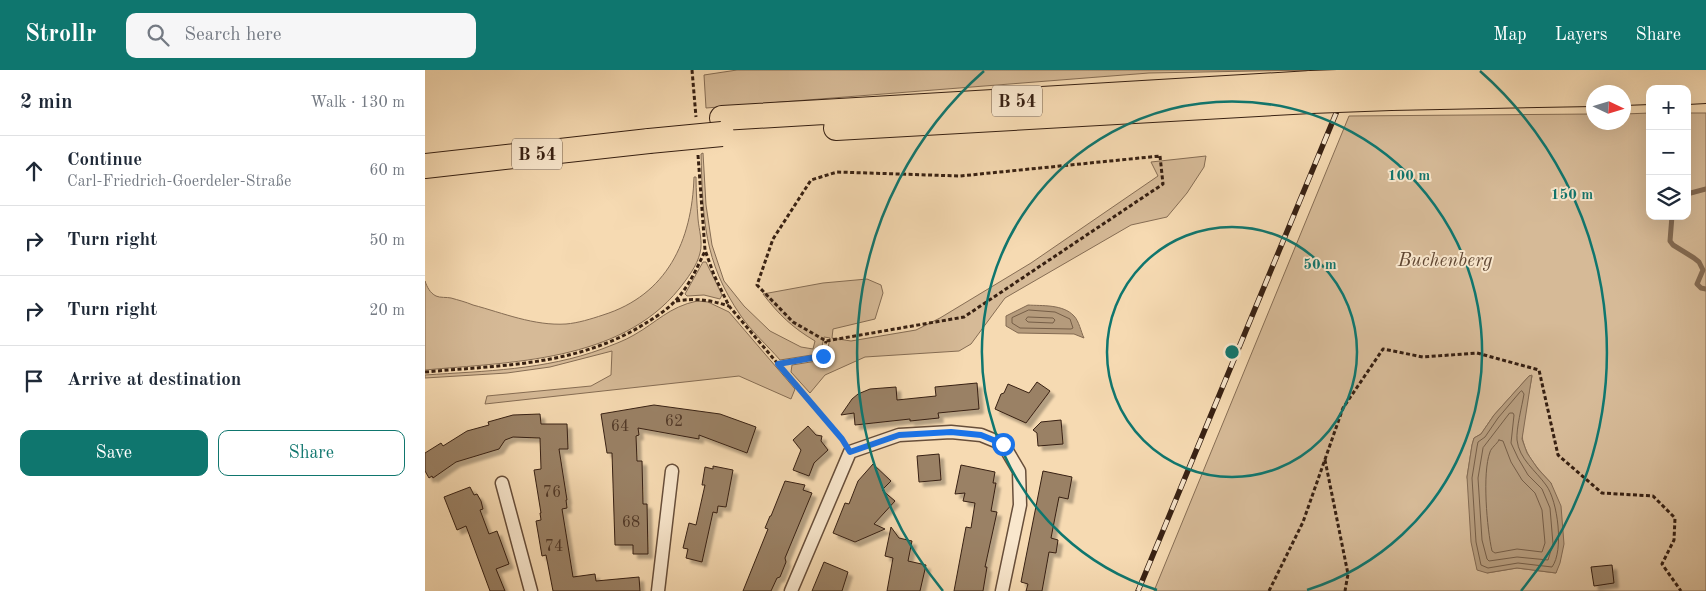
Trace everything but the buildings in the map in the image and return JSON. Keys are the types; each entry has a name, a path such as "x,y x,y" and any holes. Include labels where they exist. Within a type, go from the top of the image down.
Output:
{"highway":[{"name":"B 54","path":"425,150 722,126 1311,92 1706,74"},
{"name":"B 54","path":"1391,89 1586,94"},
{"path":"1691,92 1706,91"},
{"path":"1631,93 1646,92"},
{"name":"B 54","path":"425,166 649,133"}],"street":[{"path":"791,591 850,452 899,435 951,432 981,435 1003,444 1019,471 1020,506 1002,591"},
{"path":"658,591 672,471"},
{"path":"502,483 531,591"}],"path":[{"path":"692,70 696,120"},
{"path":"697,149 705,250 714,275 729,306 842,439 850,452"},
{"path":"1160,156 1163,184 964,317 826,341 793,322 757,285 773,239 811,180 837,172 960,176 1160,156"},
{"path":"425,372 515,366 563,357 629,334 656,317 676,301 694,274 705,250"},
{"path":"676,301 695,298 729,306"},
{"path":"778,364 823,356 826,341"},
{"path":"1269,591 1303,522 1343,408 1383,349 1423,356 1477,353 1539,370 1558,455 1602,493 1653,496 1675,518 1675,540 1662,564 1681,591"},
{"path":"1325,460 1348,574 1345,591"}],"green space":[{"path":"737,70 1308,70 1149,73 706,108 704,75"},
{"name":"Buchenberg","path":"1646,113 1646,220 1691,220 1691,113 1706,113 1706,591 1154,591 1349,116 1586,114 1586,130 1631,130 1631,114","holes":["1529,376 1532,376 1522,436 1525,447 1538,469 1551,483 1556,573 1517,568 1487,573 1467,477 1472,445 1474,438 1481,434 1494,415"]},
{"path":"703,153 706,205 712,245 724,281 744,306 770,331 801,347 813,349 815,341 787,320 763,294 823,283 867,279 881,285 883,293 875,319 833,329 832,338 851,341 916,330 940,318 1031,263 1158,176 1151,162 1206,156 1204,167 1187,193 1167,217 1131,225 1005,298 971,344 959,351 865,357 825,375 810,393 791,372 792,365 826,358 830,338 824,337 821,351 818,354 780,360 741,316 728,296 719,276 707,238 703,199 701,154"},
{"path":"694,177 696,177 701,240 699,258 679,289 655,313 626,331 595,345 562,354 527,360 425,370 425,281 430,292 438,297 451,298 530,321 566,324 603,315 625,306 644,294 672,262 688,223"},
{"path":"703,262 706,262 722,295 720,299 704,295 687,296 685,294"},
{"path":"697,301 708,302 729,312 795,389 791,399 739,376 485,404 487,396 591,386 611,375 612,351 550,367 507,373 425,378 425,375 492,371 537,365 580,356 626,339 671,311"}],"water":[{"path":"1028,305 1052,306 1064,309 1074,316 1084,338 1074,334 1018,333 1006,326 1006,316"},
{"path":"1532,375 1522,439 1527,453 1551,483 1561,506 1564,544 1560,563 1556,573 1517,568 1487,573 1477,570 1471,542 1467,477 1472,445 1474,438 1481,434 1494,415"}],"waterway":[{"path":"1691,193 1706,189"},
{"path":"1672,220 1670,241 1699,262 1703,270 1697,284 1701,288 1706,289"}],"railway":[{"path":"1138,591 1354,70"}],"route":[{"path":"823,356 778,364 842,439 850,452 899,435 951,432 981,435 1003,444"}]}
